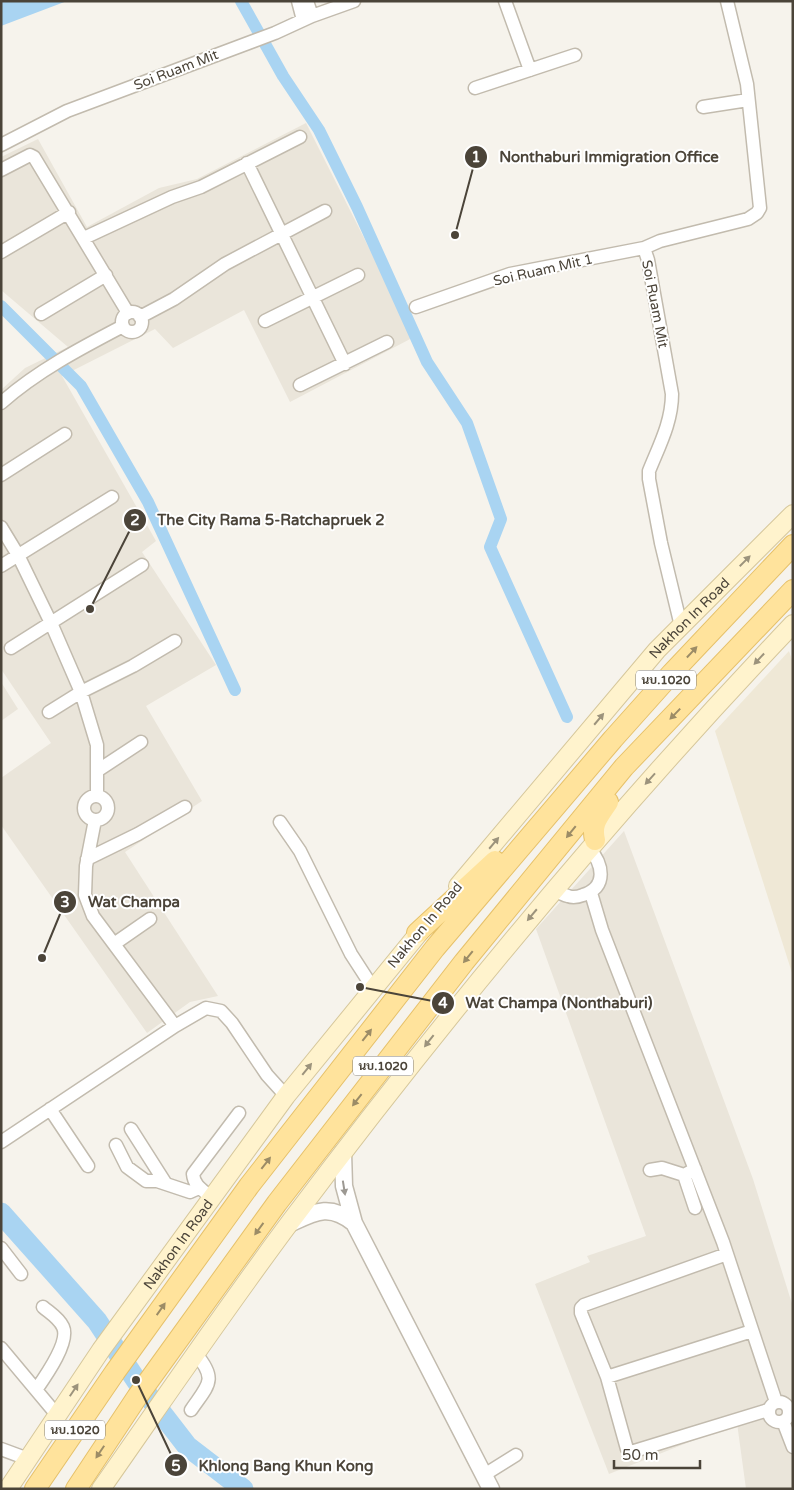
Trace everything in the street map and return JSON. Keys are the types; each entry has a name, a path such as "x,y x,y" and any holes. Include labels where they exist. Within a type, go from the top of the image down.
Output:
{"main road":[{"name":"Nakhon In Road","path":"8,1489 122,1320 205,1192 418,934 657,650 793,514"},
{"name":"Nakhon In Road","path":"35,1489 115,1372 249,1186 435,948 672,673 793,545"},
{"name":"นบ.1020","path":"76,1489 137,1397 277,1203 464,962 624,767 793,590"},
{"name":"นบ.1020","path":"101,1489 289,1224 443,1024 592,844 793,624"},
{"path":"592,844 594,824 623,779 624,767"},
{"path":"418,934 485,870 544,820"}],"street":[{"path":"298,1 308,18"},
{"path":"307,1 308,18"},
{"name":"Soi Ruam Mit","path":"1,145 67,111 244,45 354,1"},
{"path":"505,1 530,70"},
{"name":"Soi Ruam Mit","path":"681,626 661,543 648,472 667,428 672,406 672,394 648,260 644,248 748,219 757,213 760,208 747,84 727,1"},
{"path":"476,88 575,55"},
{"path":"703,107 748,100"},
{"path":"84,238 172,196 201,186 300,137"},
{"path":"1,170 30,155 34,157 69,212 128,313"},
{"path":"247,163 345,364"},
{"path":"140,317 174,299 225,264 325,211"},
{"path":"1,252 69,212"},
{"name":"Soi Ruam Mit 1","path":"416,307 510,274 644,248"},
{"path":"42,314 106,276"},
{"path":"265,321 358,276"},
{"path":"135,312 140,317 141,325 136,330 128,331 123,326 122,318 128,313 135,312"},
{"path":"1,403 36,376 123,326"},
{"path":"300,385 387,342"},
{"path":"1,475 65,434"},
{"path":"1,566 112,497"},
{"path":"1,527 18,556 51,623 81,692 97,745 97,796 88,799 84,807 87,816 95,820 87,859 85,895 93,916 175,1026"},
{"path":"11,648 142,566"},
{"path":"48,712 175,641"},
{"path":"97,771 141,742"},
{"path":"87,859 138,834 185,807"},
{"path":"280,822 300,851 351,954 374,988"},
{"path":"554,889 567,896 579,897 591,893 599,884 601,877 592,844"},
{"path":"591,893 602,930 690,1172 727,1254 752,1331 772,1406"},
{"path":"114,944 150,919"},
{"path":"1,1142 175,1026 206,1008 220,1011 232,1023 267,1075 286,1096"},
{"path":"50,1109 88,1166"},
{"path":"205,1192 194,1181 193,1174 239,1113"},
{"path":"131,1129 166,1184"},
{"path":"116,1145 127,1167 146,1181 157,1181 190,1192 205,1192"},
{"path":"343,1152 344,1186 354,1223 487,1482 516,1454"},
{"path":"650,1170 662,1168 690,1172"},
{"path":"690,1172 695,1208"},
{"path":"289,1224 313,1212 326,1210 342,1214 354,1223"},
{"path":"1,1248 21,1274"},
{"path":"727,1254 584,1305 581,1308 607,1377 627,1449 631,1452 783,1402 788,1409 787,1418 784,1421 793,1447"},
{"path":"36,1390 64,1340 64,1328 44,1307"},
{"path":"607,1377 752,1331"},
{"path":"1,1348 57,1415"},
{"path":"191,1410 209,1381 206,1365 196,1354"},
{"path":"1,1449 28,1459"}],"shaded area":[{"path":"306,123 414,337 290,402 244,310 173,348 155,329 62,376 156,541 142,552 216,665 146,706 202,801 125,852 218,996 190,1002 147,1033 1,825 1,778 51,743 1,669 1,390 25,368 68,347 1,290 1,157 38,139 87,227 159,188 197,179"},
{"path":"789,651 793,663 793,976 715,731"},
{"path":"1,682 18,709 1,721"},
{"path":"624,831 753,1179 793,1307 793,1489 746,1489 737,1423 609,1474 535,1284 590,1262 587,1256 646,1236 536,929"}],"water":[{"path":"1,1 67,1 1,26"}],"waterway":[{"path":"241,1 283,76 319,130 357,207 427,362 467,423 501,519 490,547 567,717"},
{"path":"1,306 81,386 148,502 235,690"},
{"path":"1,1213 97,1321 136,1380 187,1446 243,1489"}],"place":[{"name":"Nonthaburi Immigration Office","path":"455,235"},
{"name":"The City Rama 5-Ratchapruek 2","path":"90,609"},
{"name":"Wat Champa","path":"42,958"},
{"name":"Wat Champa (Nonthaburi)","path":"360,987"},
{"name":"Khlong Bang Khun Kong","path":"136,1380"}]}
